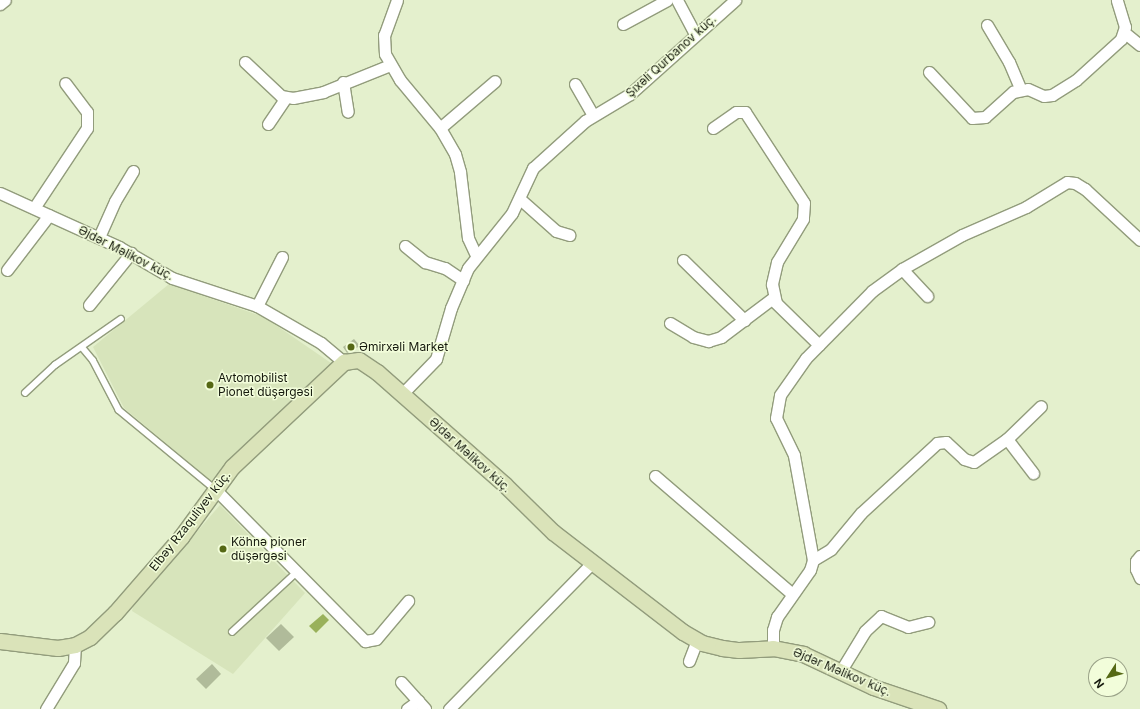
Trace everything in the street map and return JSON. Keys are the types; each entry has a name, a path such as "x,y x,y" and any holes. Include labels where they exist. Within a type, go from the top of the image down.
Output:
{"street":[{"path":"0,4 5,0"},
{"path":"397,0 384,35 385,54 390,65 440,128 455,154 460,172 468,238 476,255"},
{"path":"623,24 667,0"},
{"path":"677,0 694,34"},
{"name":"Şıxəli Qurbanov küç.","path":"402,394 436,360 451,308 462,280 476,255 512,213 520,199 533,168 574,130 593,115 630,94 694,34 735,0"},
{"path":"1117,0 1125,33 1140,45"},
{"path":"987,25 1009,62 1021,90"},
{"path":"929,72 972,118 985,117 1005,97 1021,90 1044,96 1059,92 1113,48 1125,33"},
{"path":"244,62 281,96 286,97 314,95 343,82 390,65"},
{"path":"343,82 348,112"},
{"path":"440,128 495,82"},
{"path":"34,208 87,128 87,112 65,83"},
{"path":"576,84 593,115"},
{"path":"268,124 286,97"},
{"path":"713,128 736,112 745,112 804,203 803,219 774,270 774,297 782,311 819,345"},
{"path":"99,237 115,201 133,171"},
{"path":"773,648 774,624 792,594 810,570 813,560 794,455 779,428 776,408 780,395 793,376 819,345 872,291 902,270 962,234 1026,207 1067,182 1075,183 1084,189 1140,240"},
{"name":"Əjdər Məlikov küç.","path":"0,193 99,237 172,278 257,306 321,343 344,362 359,360 368,364 505,485 553,532 592,563 697,640 739,650 773,648 803,654 873,687 936,709"},
{"path":"520,199 556,231 569,235"},
{"path":"8,270 49,215"},
{"path":"405,246 425,262 445,268 462,280"},
{"path":"89,305 131,254"},
{"path":"257,306 282,256"},
{"path":"683,260 744,320"},
{"path":"902,270 927,296"},
{"path":"670,323 693,337 708,341 721,337 774,297"},
{"name":"Elbəy Rzaquliyev küç.","path":"0,641 48,648 75,645 94,634 115,613 181,537 232,467 344,362"},
{"path":"813,560 831,549 861,513 937,443 946,442 964,459 974,462 1007,439 1041,406"},
{"path":"1007,439 1033,473"},
{"path":"655,476 792,594"},
{"path":"215,489 365,640 376,639 408,601"},
{"path":"1140,556 1136,561 1136,569 1140,578"},
{"path":"450,709 592,563"},
{"path":"840,672 866,631 880,616 908,627 928,622"},
{"path":"689,661 697,640"},
{"path":"46,709 74,663 75,645"},
{"path":"401,682 422,705 407,709"}],"lane":[{"path":"24,393 55,365 121,319"},
{"path":"82,347 93,360 119,410 215,489"},
{"path":"232,632 298,571"}],"shaded area":[{"name":"Avtomobilist Pionet düşərgəsi","path":"169,284 264,317 331,363 211,481 124,408 93,347"},
{"name":"Köhnə pioner düşərgəsi","path":"220,505 305,593 233,674 132,611 133,606"},
{"path":"323,614 329,620 316,633 309,626"}],"building":[{"path":"354,339 360,346 347,353 343,347"},
{"path":"281,624 294,637 279,651 266,638"},
{"path":"212,664 221,674 206,689 196,679"}],"place":[{"name":"Əmirxəli Market","path":"351,347"},
{"name":"Avtomobilist Pionet düşərgəsi","path":"210,385"},
{"name":"Köhnə pioner düşərgəsi","path":"223,549"}]}
